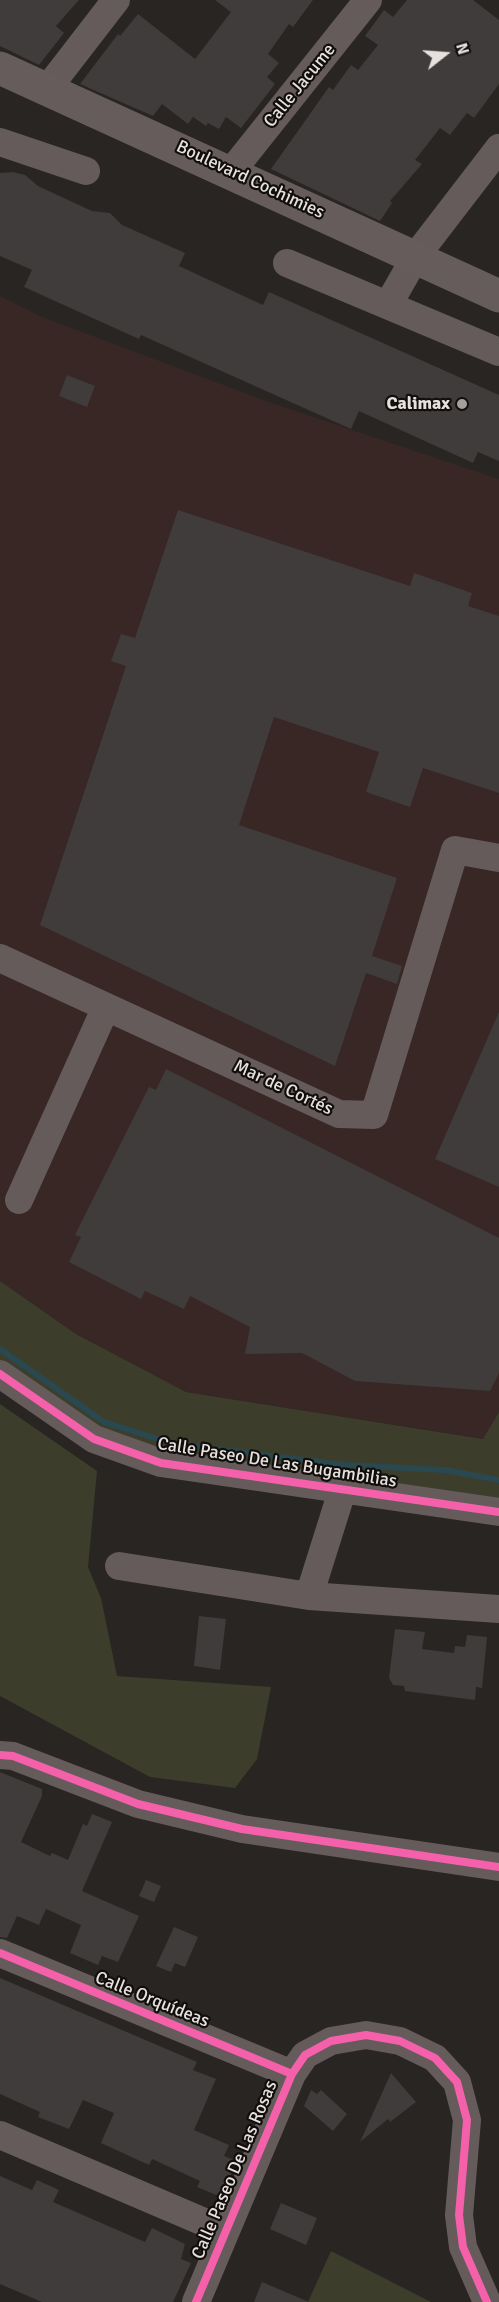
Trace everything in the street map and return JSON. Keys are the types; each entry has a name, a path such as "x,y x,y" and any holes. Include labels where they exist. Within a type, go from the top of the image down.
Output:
{"main road":[{"name":"Boulevard Cochimies","path":"0,68 416,256 499,296"}],"street":[{"path":"48,88 116,0"},
{"name":"Calle Jacume","path":"231,172 368,0"},
{"path":"0,142 86,171"},
{"path":"388,305 416,256 499,148"},
{"path":"287,263 499,352"},
{"name":"Mar de Cortés","path":"0,958 339,1114 374,1115 454,850 499,858"},
{"path":"20,1200 106,1007"},
{"name":"Calle Paseo De Las Bugambilias","path":"0,1374 94,1439 161,1463 499,1512"},
{"path":"309,1596 342,1488"},
{"path":"119,1566 309,1596 499,1609"},
{"path":"0,1755 13,1756 138,1804 242,1829 499,1867"},
{"name":"Calle Orquídeas","path":"0,1953 292,2074"},
{"name":"Calle Paseo De Las Rosas","path":"196,2302 292,2074 305,2055 331,2041 366,2035 400,2040 435,2058 457,2082 468,2120 459,2215 463,2247 490,2295"},
{"path":"0,2135 225,2231"}],"shaded area":[{"path":"0,296 40,316 272,403 499,479 499,1412 484,1439 186,1392 76,1334 0,1281"}],"green space":[{"path":"0,1281 76,1334 186,1392 483,1439 499,1412 499,1512 161,1463 0,1374"},
{"path":"0,1404 97,1471 88,1567 101,1598 117,1676 271,1687 257,1759 235,1788 150,1777 0,1696"},
{"path":"331,2251 431,2302 308,2302"}],"building":[{"path":"0,0 79,0 56,26 64,33 39,65 0,46"},
{"path":"215,0 313,0 293,27 289,24 268,54 279,63 267,77 275,84 241,128 226,117 219,129 208,123 206,126 193,117 188,124 162,104 153,116 80,84 118,34 120,36 138,14 195,59 231,12"},
{"path":"407,0 473,0 499,20 499,84 474,118 467,113 450,135 440,128 415,160 422,164 390,201 392,203 380,221 271,169 329,87 333,90 351,65 358,70 378,45 365,36 384,10 393,17"},
{"path":"13,172 25,175 38,186 92,211 110,213 122,225 185,253 179,266 263,305 269,292 499,395 499,461 478,452 473,463 359,411 351,429 141,335 139,339 24,287 32,270 0,256 0,173"},
{"path":"67,375 95,386 87,407 59,396"},
{"path":"178,510 410,586 414,573 472,593 468,606 499,616 499,793 423,768 410,807 366,792 379,752 274,717 239,825 397,878 372,956 402,966 397,984 366,973 335,1066 40,925 126,666 111,661 121,634 135,638"},
{"path":"499,1012 499,1187 435,1159"},
{"path":"166,1069 499,1238 499,1373 490,1391 355,1381 302,1353 245,1354 250,1327 190,1296 184,1309 145,1291 141,1299 69,1262 81,1237 75,1235 149,1087 156,1090"},
{"path":"199,1616 226,1619 220,1670 194,1666"},
{"path":"395,1629 425,1632 422,1649 454,1653 455,1646 465,1647 467,1635 487,1637 482,1688 476,1687 475,1700 405,1691 404,1686 393,1685 389,1678"},
{"path":"0,1772 42,1789 42,1796 21,1842 50,1856 52,1853 68,1860 83,1824 87,1826 92,1814 112,1822 82,1891 139,1916 118,1962 102,1956 98,1965 70,1953 81,1925 46,1909 39,1925 17,1916 7,1938 0,1937"},
{"path":"146,1880 161,1886 154,1902 139,1896"},
{"path":"174,1927 198,1937 185,1967 175,1963 171,1972 156,1966"},
{"path":"0,1978 197,2062 193,2070 216,2079 194,2130 229,2145 224,2156 234,2160 234,2167 221,2197 197,2187 200,2181 152,2159 149,2165 101,2143 114,2113 83,2100 69,2129 38,2117 40,2112 0,2094"},
{"path":"391,2073 416,2102 390,2122 388,2119 360,2142"},
{"path":"311,2090 317,2094 321,2090 347,2114 333,2131 304,2106"},
{"path":"0,2176 32,2190 37,2180 59,2190 53,2202 145,2242 152,2228 185,2244 181,2259 191,2263 173,2302 42,2302 0,2284"},
{"path":"281,2203 317,2218 306,2245 270,2229"},
{"path":"262,2282 309,2302 254,2302"}],"waterway":[{"path":"0,1349 104,1422 174,1444 345,1465 445,1470 499,1480"}],"cycle path":[{"path":"0,1374 94,1439 161,1463 499,1512"},
{"path":"0,1755 13,1756 138,1804 242,1829 499,1867"},
{"path":"0,1953 292,2074"},
{"path":"196,2302 292,2074 305,2055 331,2041 366,2035 400,2041 435,2058 457,2082 467,2120 459,2215 463,2247 487,2302"}],"place":[{"name":"Calimax","path":"462,404"}]}
